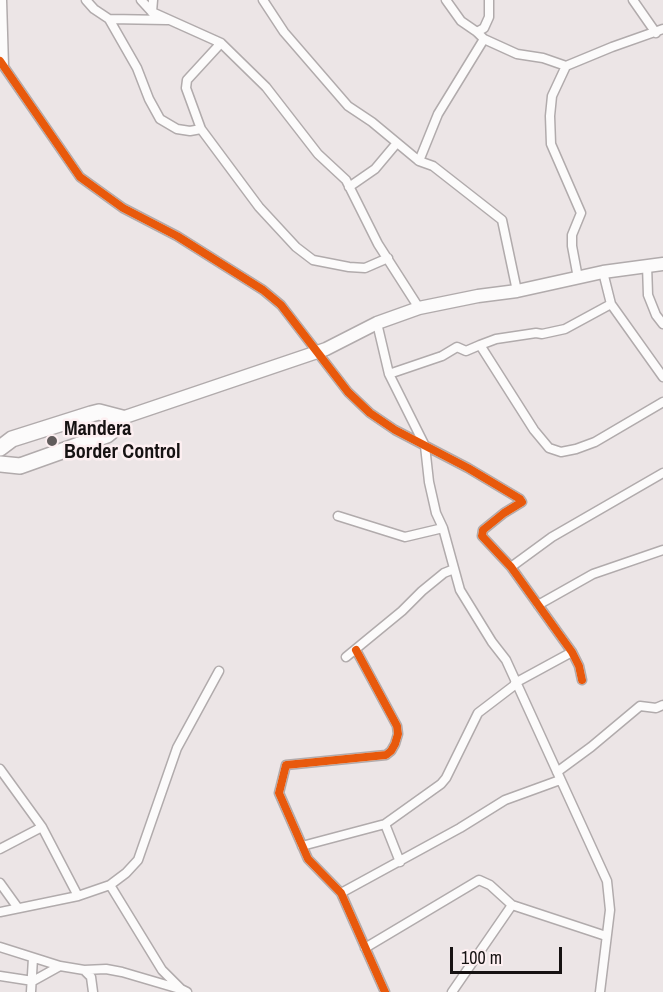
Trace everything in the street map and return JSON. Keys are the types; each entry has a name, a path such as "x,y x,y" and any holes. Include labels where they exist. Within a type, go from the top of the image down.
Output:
{"highway":[{"path":"0,448 12,439 99,412 122,418 118,426 107,435 20,466 0,464"}],"main road":[{"path":"122,418 316,353 377,323 419,308 517,291 603,272 663,264"}],"street":[{"path":"2,0 2,64 80,177 123,208 177,236 263,290 281,305 348,392 370,413 395,430 489,479 522,502 481,532 484,540 511,567 572,652 579,666 582,680"},
{"path":"86,0 94,9 109,19 137,68 149,99 160,118 169,126 177,129 190,131 201,129"},
{"path":"141,0 152,12 221,43 266,87 318,154 346,180 378,244 419,308"},
{"path":"152,12 153,0"},
{"path":"263,0 284,32 348,106 372,122 419,161 433,166 502,220 517,291"},
{"path":"446,0 461,21 481,36 517,54 543,58 566,66"},
{"path":"419,161 438,114 481,36 489,17 489,0"},
{"path":"578,278 572,235 581,213 551,144 552,96 566,66 612,46 660,31 633,0"},
{"path":"109,19 171,20"},
{"path":"221,43 187,80 186,84 201,129 259,207 296,247 314,260 365,268 388,258"},
{"path":"350,187 375,169 396,144"},
{"path":"647,265 648,295 653,310 663,324"},
{"path":"603,272 611,304 663,377"},
{"path":"388,374 442,356 457,346 466,351 496,339 565,329 611,304"},
{"path":"377,323 388,374 425,446 434,503 460,590 492,642 506,660 607,881 610,910 600,992"},
{"path":"480,345 534,430 554,451 569,451 595,442 663,402"},
{"path":"511,567 552,537 663,473"},
{"path":"338,516 405,537 443,528"},
{"path":"538,605 593,574 663,550"},
{"path":"346,657 444,573 454,569"},
{"path":"356,650 397,726 399,734 391,751 386,755 285,765 279,793 308,859 340,893 385,992"},
{"path":"302,846 385,824 441,784 478,713 515,684 572,652"},
{"path":"0,912 78,896 110,885 138,860 177,748 219,671"},
{"path":"340,893 400,862 505,800 559,776 640,706 656,708 663,705"},
{"path":"0,769 42,827 78,896"},
{"path":"385,824 400,862"},
{"path":"0,849 42,827"},
{"path":"365,948 479,880 490,885 512,905 606,936"},
{"path":"0,883 18,908"},
{"path":"110,885 162,970 184,991"},
{"path":"452,992 512,905"},
{"path":"0,948 60,966 122,972 184,991"},
{"path":"31,992 33,958"},
{"path":"0,976 33,981 60,966"},
{"path":"84,970 91,977 93,992"}],"cycle path":[{"path":"0,61 80,177 123,208 177,236 263,290 281,305 348,392 370,413 395,430 468,468 520,499 522,502 483,530 482,536 511,567 572,652 579,666 582,680"},
{"path":"356,650 397,726 398,734 395,744 386,755 286,765 279,793 308,859 341,893 385,992"}],"place":[{"name":"Mandera Border Control","path":"52,441"}]}
